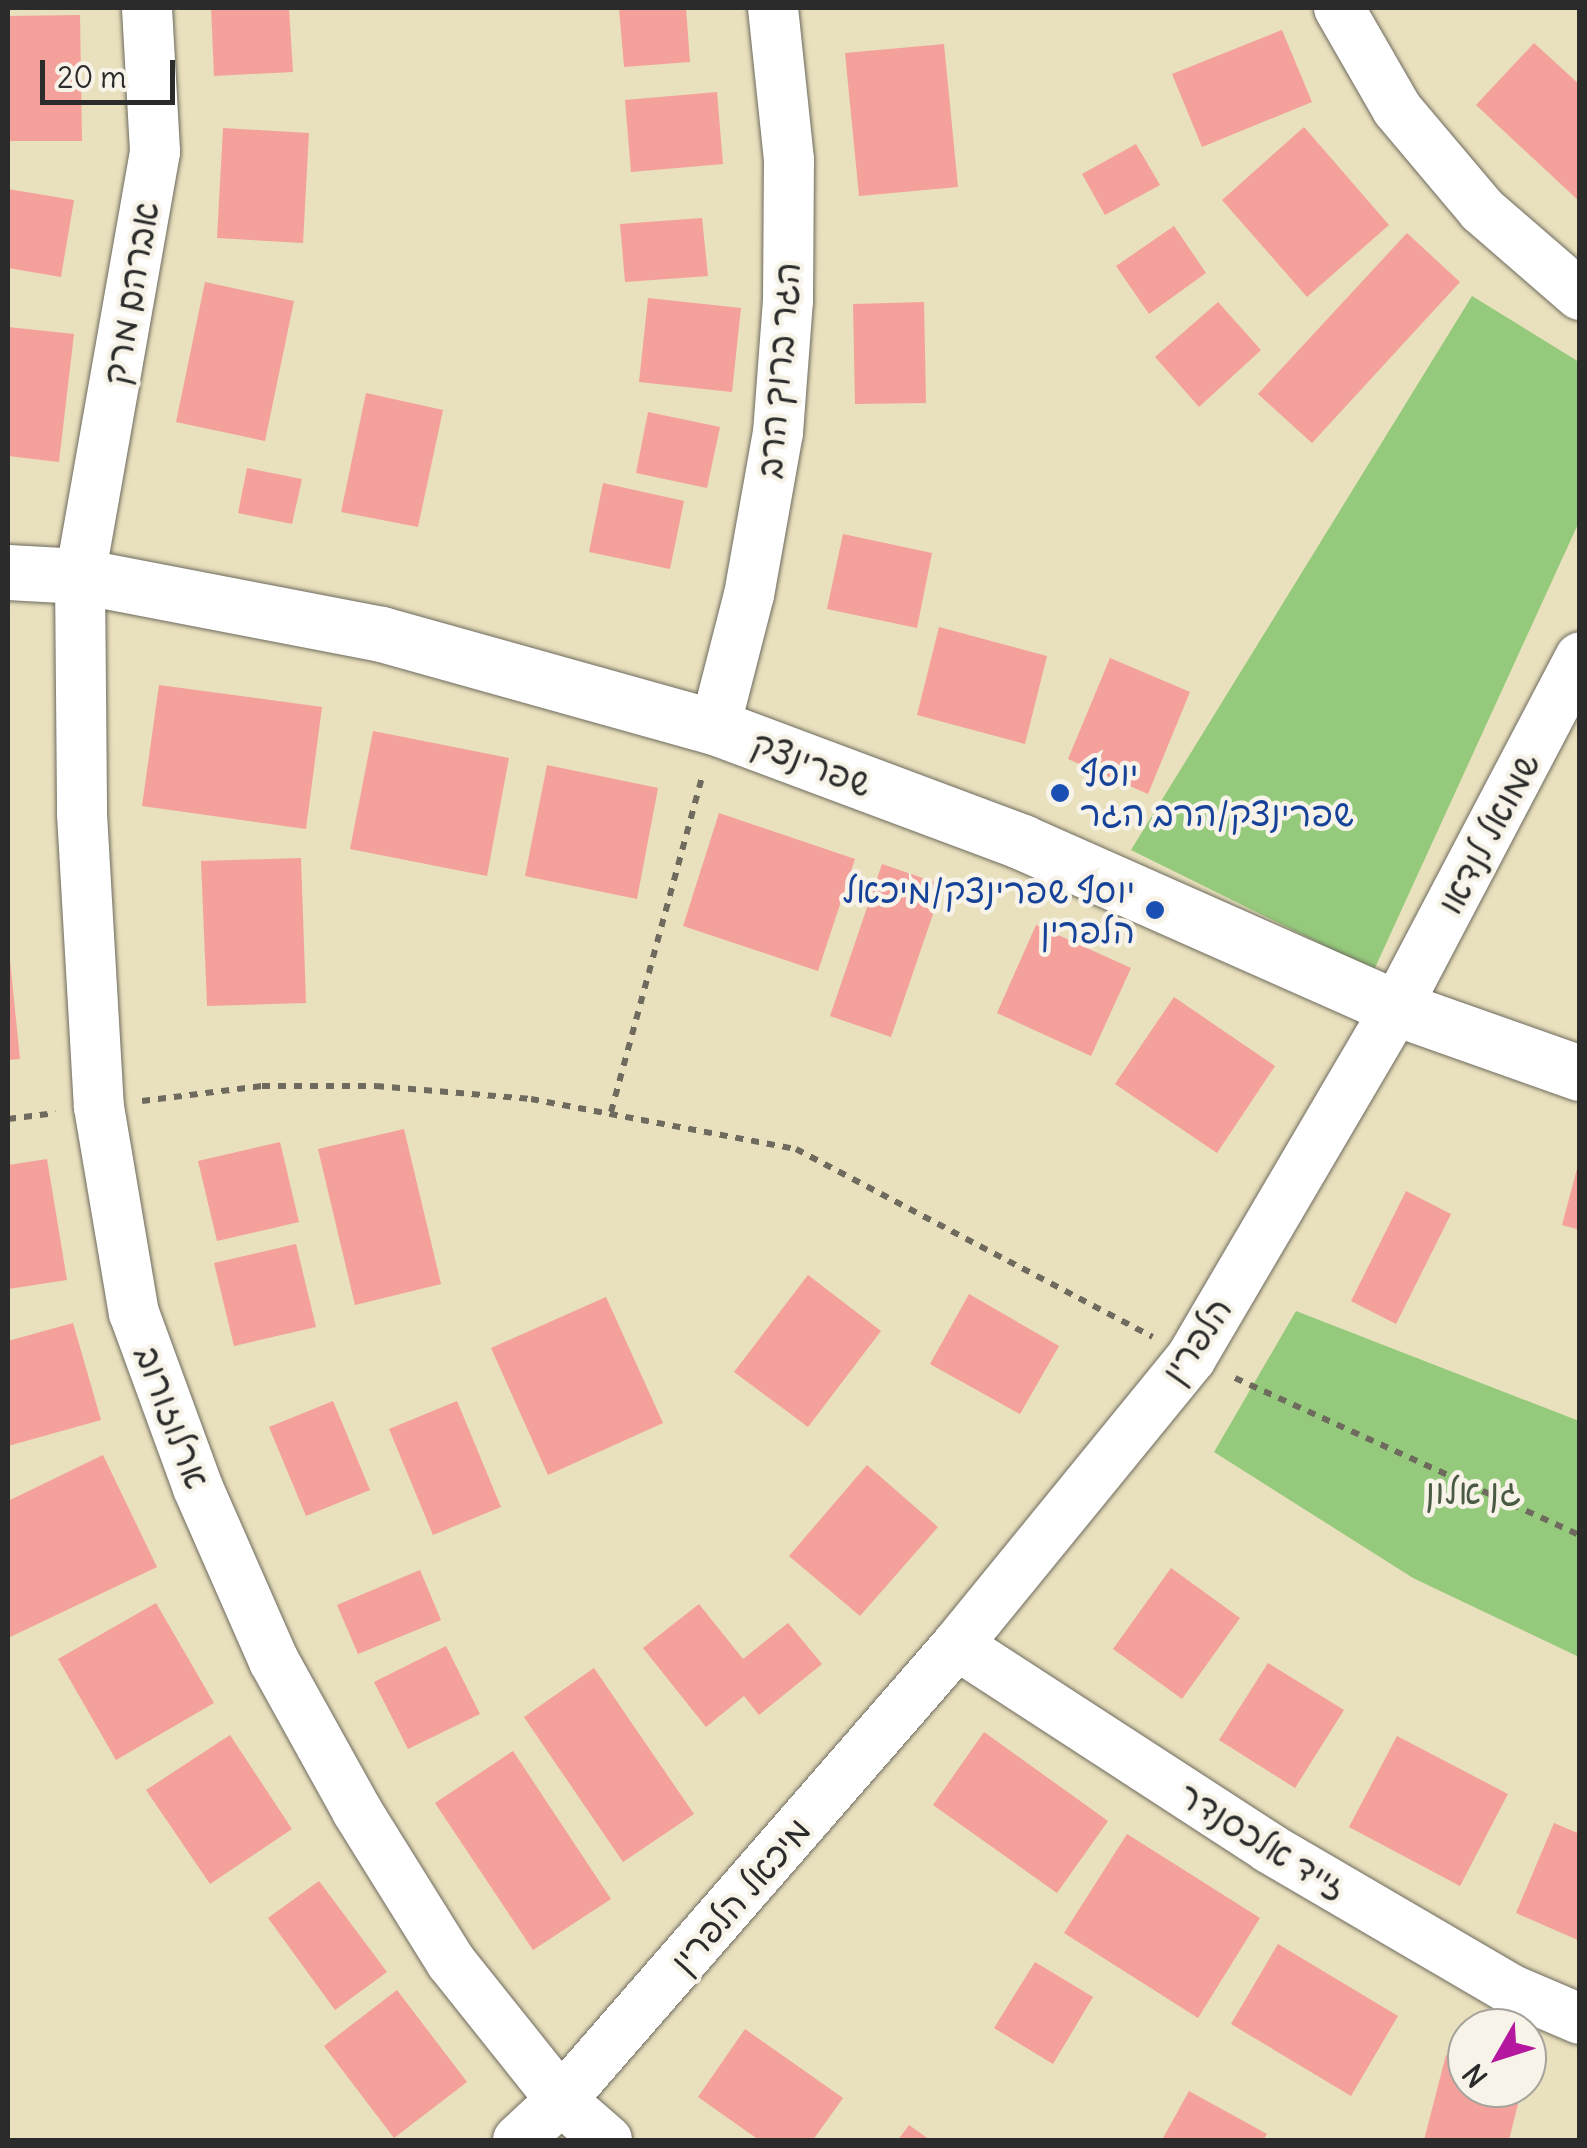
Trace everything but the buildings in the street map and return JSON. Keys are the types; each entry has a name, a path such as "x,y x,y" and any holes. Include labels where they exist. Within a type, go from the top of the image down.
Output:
{"street":[{"name":"אברהם מרק","path":"80,576 155,152 147,8"},
{"name":"הגר ברוך הרב","path":"715,726 749,594 778,433 788,301 789,160 774,8"},
{"path":"1340,8 1397,109 1482,210 1580,295"},
{"name":"שפרינצק","path":"8,572 80,576 381,634 715,726 1022,842 1396,1008 1580,1074"},
{"name":"ארלוזורוב","path":"80,576 82,814 98,1107 134,1312 198,1488 274,1661 450,1962 561,2100 607,2140"},
{"name":"שמואל לנדאו","path":"1396,1008 1580,657"},
{"name":"הלפרין","path":"956,1645 1190,1358 1396,1008"},
{"name":"מיכאל הלפרין","path":"518,2140 561,2100 956,1645"},
{"name":"זייד אלכסנדר","path":"956,1645 1269,1848 1510,1989 1580,2018"}],"path":[{"path":"611,1112 715,726"},
{"path":"8,1119 262,1086 376,1086 611,1112 796,1149 1190,1358 1580,1535"}],"green space":[{"path":"1472,296 1579,362 1579,522 1374,970 1131,850"},
{"name":"גן אלון","path":"1296,1311 1579,1421 1579,1657 1413,1578 1214,1452"}],"place":[{"name":"יוסף שפרינצק/הרב הגר","path":"1060,793"},
{"name":"יוסף שפרינצק/מיכאל הלפרין","path":"1155,910"}]}
